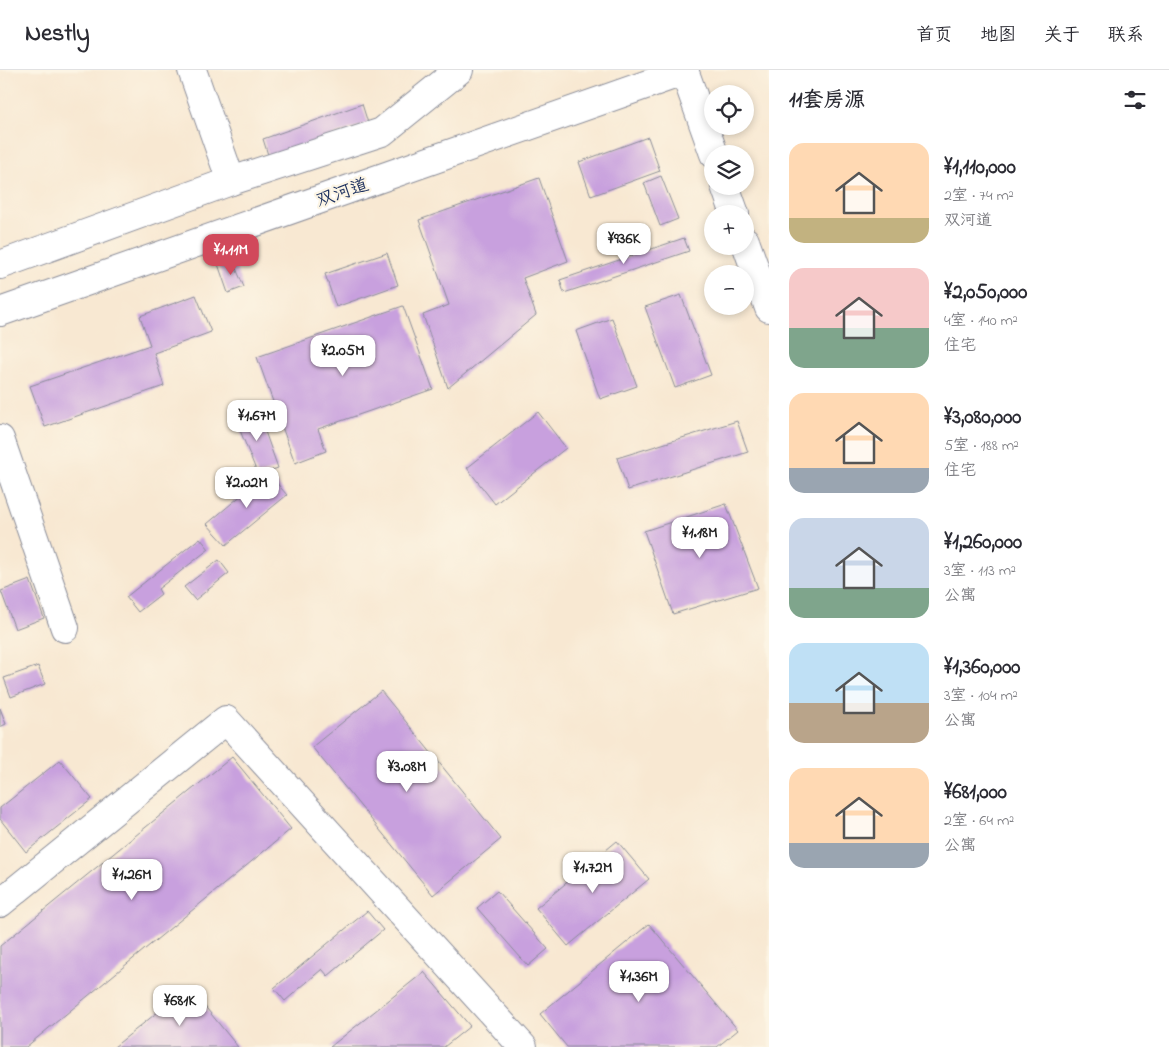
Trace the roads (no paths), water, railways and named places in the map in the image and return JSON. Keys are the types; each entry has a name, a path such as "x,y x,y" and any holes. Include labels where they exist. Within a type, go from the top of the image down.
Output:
{"street":[{"path":"192,70 231,181"},
{"path":"0,265 231,181 382,132 459,70"},
{"path":"684,71 711,145"},
{"name":"双河道","path":"0,312 684,71"},
{"path":"750,255 769,308"},
{"path":"0,438 65,628"},
{"path":"0,903 226,720 523,1047"}]}
